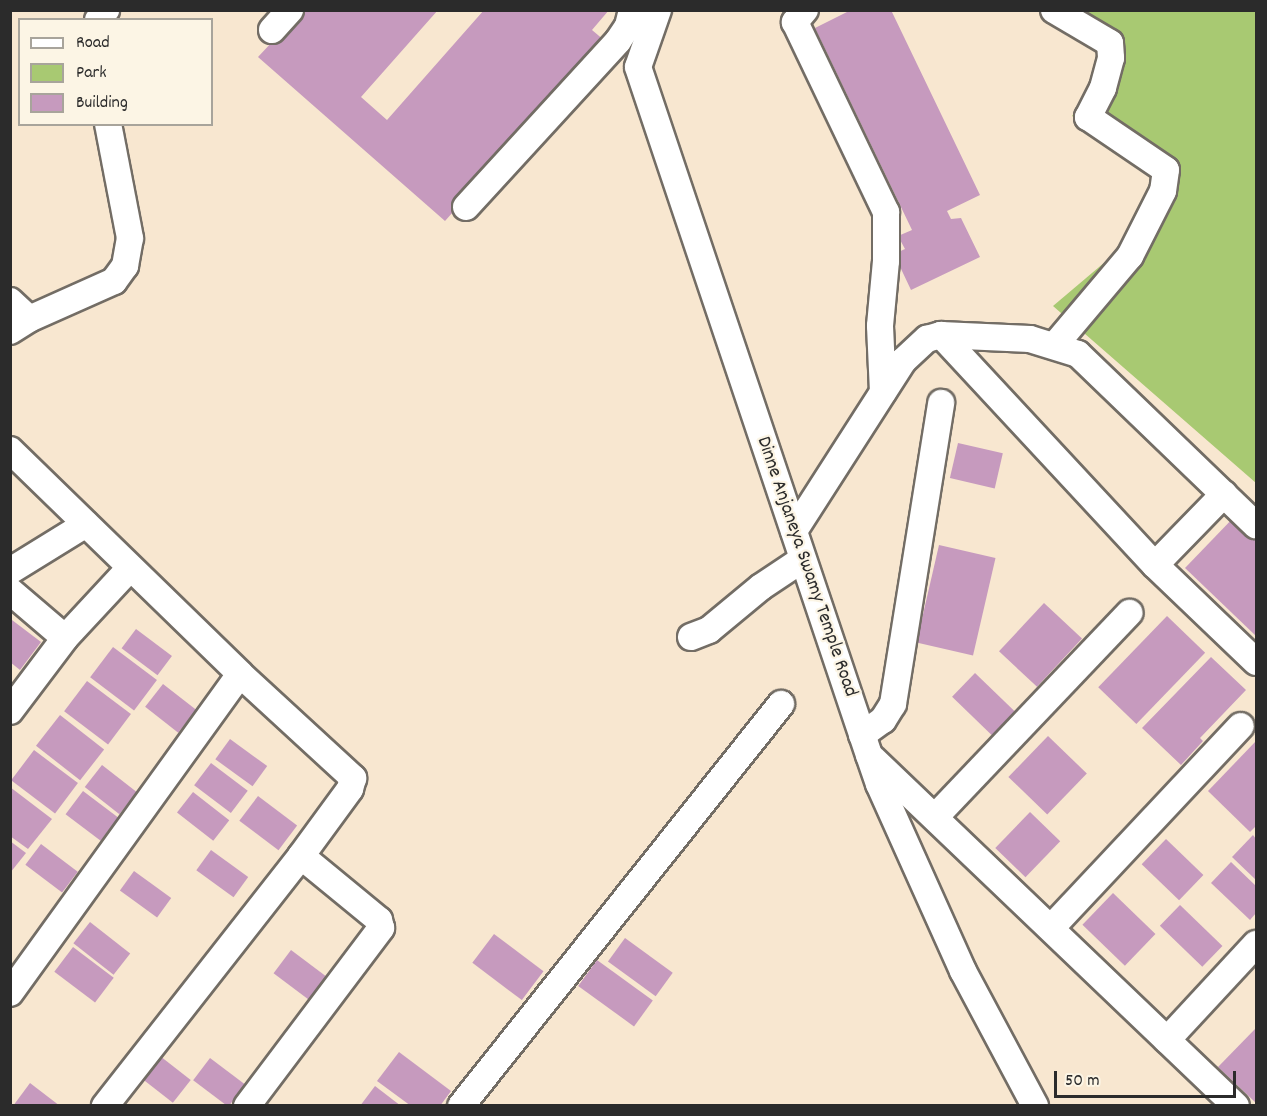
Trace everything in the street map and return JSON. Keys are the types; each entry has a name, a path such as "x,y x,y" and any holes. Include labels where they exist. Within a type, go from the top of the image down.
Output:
{"street":[{"path":"272,30 290,10"},
{"path":"466,207 618,41 628,26 632,10"},
{"name":"Dinne Anjaneya Swamy Temple Road","path":"658,10 638,67 879,784 963,971 1035,1106"},
{"path":"805,10 795,22 886,212 886,261 880,326 883,392"},
{"path":"1054,10 1110,43 1111,58 1103,88 1088,117 1166,170 1163,191 1130,256 1055,345"},
{"path":"10,301 20,325 114,281 125,266 130,238 108,126"},
{"path":"794,531 883,392 914,350 927,339 941,335 1004,337 1055,345 1078,354 1257,525"},
{"path":"941,335 1155,565 1257,662"},
{"path":"941,403 893,704 866,745 935,817 1236,1106"},
{"path":"10,450 240,674 353,778 350,789 301,856 105,1106"},
{"path":"1155,565 1224,494"},
{"path":"10,571 86,524"},
{"path":"691,637 715,626 761,587 803,559"},
{"path":"10,711 65,638 130,567"},
{"path":"10,591 65,638"},
{"path":"935,817 1129,613"},
{"path":"10,993 240,674"},
{"path":"461,1106 781,704"},
{"path":"1051,928 1241,726"},
{"path":"247,1106 381,928 379,920 301,856"},
{"path":"1167,1040 1257,944"}],"green space":[{"path":"1076,11 1256,11 1256,483 1053,306 1131,240 1159,172 1072,116 1123,40"}],"building":[{"path":"302,10 438,10 361,97 387,120 484,10 609,10 592,30 605,41 445,221 258,57"},
{"path":"851,10 891,10 980,195 947,211 951,219 961,218 980,257 911,290 894,254 905,249 898,236 912,230 815,28"},
{"path":"958,443 1003,453 995,488 950,478"},
{"path":"1237,514 1256,532 1256,636 1185,568"},
{"path":"939,545 996,558 973,655 917,642"},
{"path":"1044,603 1082,638 1037,687 999,651"},
{"path":"1167,616 1205,653 1136,724 1098,687"},
{"path":"12,620 41,642 20,670 10,662"},
{"path":"136,629 172,656 157,675 122,648"},
{"path":"113,647 157,680 134,710 90,677"},
{"path":"1211,657 1246,690 1200,738 1203,741 1181,765 1142,728"},
{"path":"975,673 1018,715 995,738 952,697"},
{"path":"87,681 131,714 108,744 64,711"},
{"path":"163,684 196,710 178,733 145,707"},
{"path":"60,715 104,749 80,780 36,746"},
{"path":"1048,736 1087,774 1047,815 1008,777"},
{"path":"230,739 267,766 253,786 215,759"},
{"path":"1256,741 1256,826 1250,832 1208,791"},
{"path":"34,750 78,783 55,813 11,780"},
{"path":"211,763 248,791 231,813 194,785"},
{"path":"102,765 137,792 119,814 85,787"},
{"path":"10,787 52,819 28,849 10,836"},
{"path":"83,791 118,817 101,841 66,814"},
{"path":"193,792 229,820 213,841 177,812"},
{"path":"258,796 297,825 278,850 239,821"},
{"path":"1030,812 1060,841 1025,877 995,848"},
{"path":"1253,835 1256,839 1256,880 1232,857"},
{"path":"1166,839 1203,875 1179,900 1142,864"},
{"path":"10,841 26,853 10,873"},
{"path":"41,844 78,872 62,892 25,865"},
{"path":"211,850 248,877 234,897 196,870"},
{"path":"1231,862 1256,886 1256,913 1250,920 1211,883"},
{"path":"134,871 171,898 157,917 120,890"},
{"path":"1113,893 1155,934 1125,966 1082,925"},
{"path":"1180,905 1222,946 1202,967 1160,926"},
{"path":"90,922 130,953 114,975 73,943"},
{"path":"494,934 544,971 522,1000 472,963"},
{"path":"625,938 673,973 656,996 608,961"},
{"path":"73,947 114,978 95,1002 54,972"},
{"path":"291,950 327,977 309,1000 274,973"},
{"path":"597,960 653,1001 634,1026 578,986"},
{"path":"1256,1028 1256,1103 1218,1067"},
{"path":"399,1052 451,1091 440,1106 411,1106 377,1081"},
{"path":"160,1056 191,1080 173,1103 142,1079"},
{"path":"210,1058 245,1084 227,1106 193,1080"},
{"path":"30,1083 60,1106 13,1106"},
{"path":"375,1086 401,1106 360,1106"}]}
